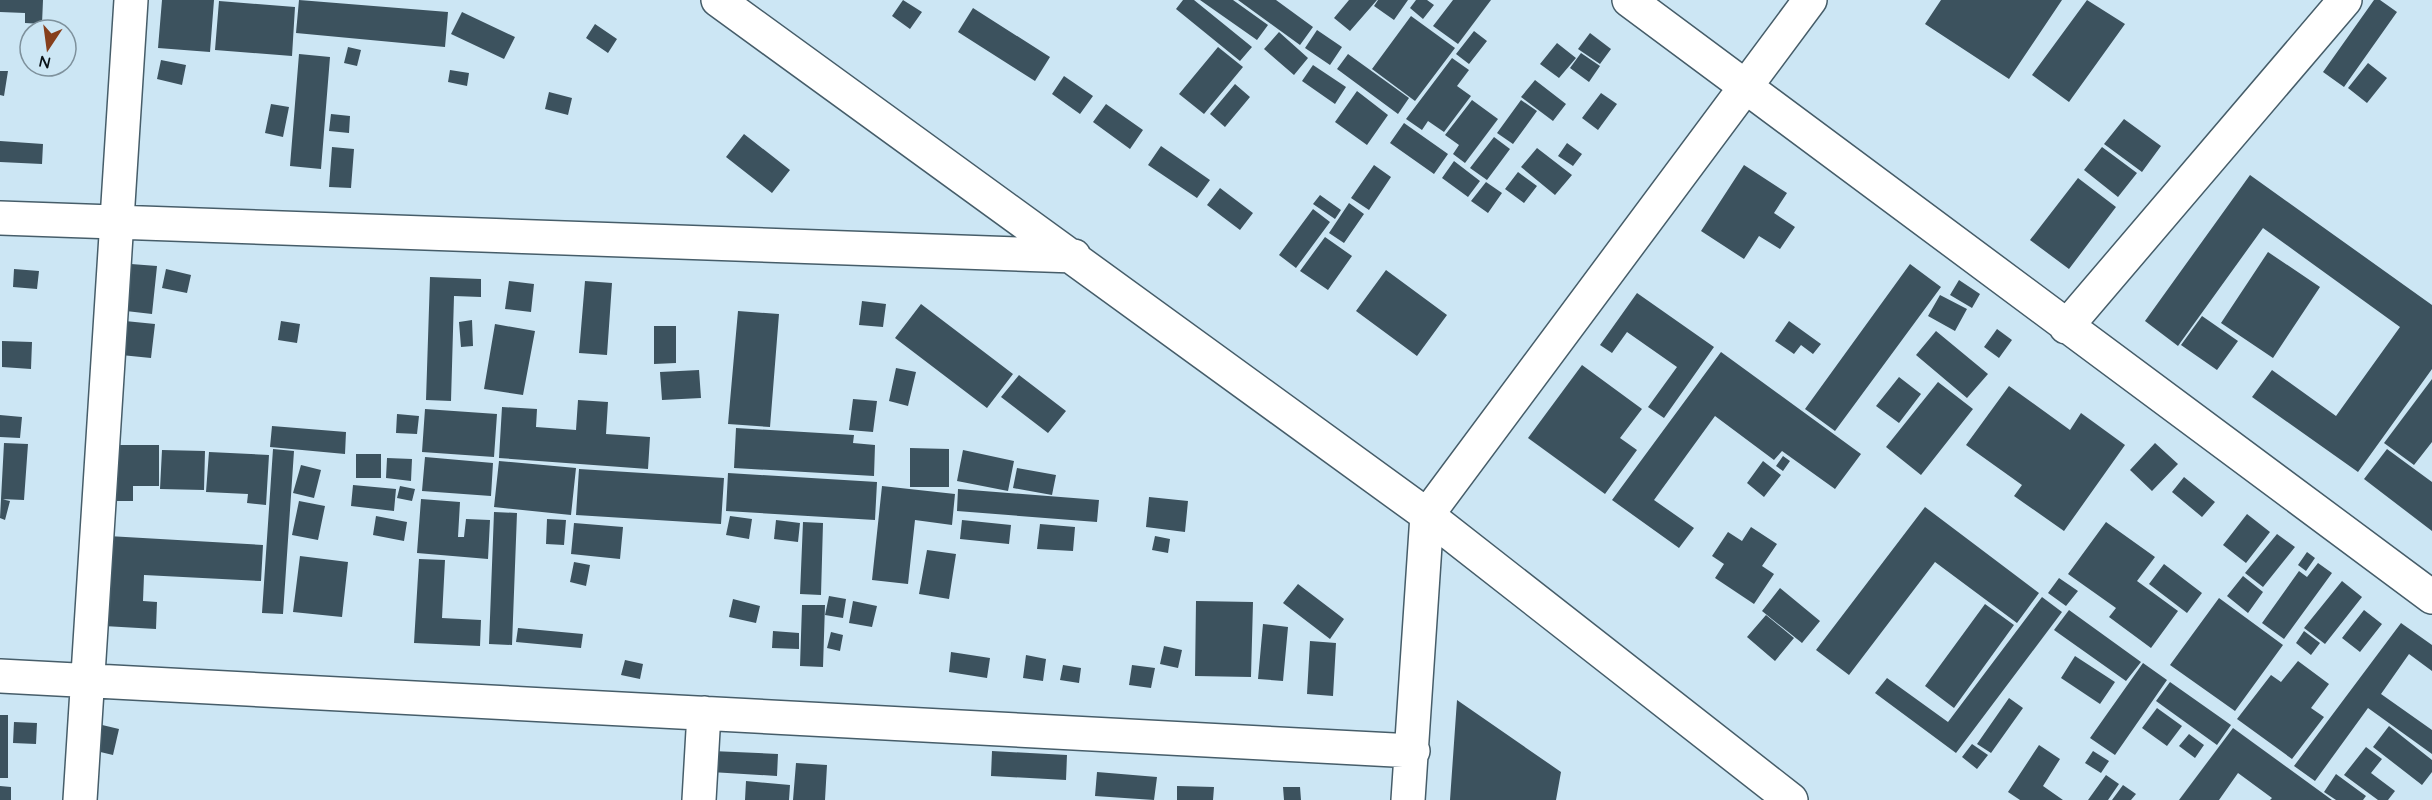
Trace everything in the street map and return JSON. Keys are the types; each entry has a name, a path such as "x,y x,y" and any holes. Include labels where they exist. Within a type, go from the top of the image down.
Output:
{"street":[{"path":"80,800 130,0"},
{"path":"718,0 1427,514 1784,797"},
{"path":"1629,0 2432,597"},
{"path":"1408,800 1427,514 1810,0"},
{"path":"2066,327 2345,0"},
{"path":"0,218 1074,256"},
{"path":"0,676 1413,751"},
{"path":"699,800 704,713"}],"building":[{"path":"0,0 43,0 42,18 25,18 25,13 0,12"},
{"path":"162,0 214,0 210,52 158,48"},
{"path":"299,0 448,12 445,47 296,33"},
{"path":"903,0 922,12 910,29 892,16"},
{"path":"1183,0 1194,0 1252,47 1240,61 1176,9"},
{"path":"1200,0 1233,0 1268,25 1257,40"},
{"path":"1238,0 1276,0 1313,27 1300,45"},
{"path":"1349,0 1377,0 1350,31 1334,18"},
{"path":"1378,0 1408,0 1394,20 1374,6"},
{"path":"1416,0 1427,0 1434,5 1423,19 1410,8"},
{"path":"1453,0 1491,0 1458,44 1433,26"},
{"path":"1941,0 2062,0 2009,79 1925,24"},
{"path":"2087,0 2125,24 2069,102 2032,75"},
{"path":"2374,0 2380,0 2397,12 2344,87 2323,72"},
{"path":"219,1 295,7 292,56 215,50"},
{"path":"973,8 1050,57 1035,81 958,32"},
{"path":"462,12 515,37 504,59 451,34"},
{"path":"1411,16 1455,48 1415,101 1372,69"},
{"path":"595,24 617,39 608,53 586,38"},
{"path":"1317,30 1342,47 1330,65 1305,48"},
{"path":"1474,31 1487,41 1469,64 1456,54"},
{"path":"1279,32 1308,58 1294,75 1264,49"},
{"path":"1590,33 1611,49 1600,64 1578,49"},
{"path":"1557,43 1576,58 1559,78 1540,64"},
{"path":"348,47 361,50 357,66 344,63"},
{"path":"1218,47 1243,67 1204,114 1179,94"},
{"path":"1581,53 1600,66 1589,82 1570,68"},
{"path":"299,54 330,57 321,169 290,166"},
{"path":"1348,54 1409,98 1398,114 1337,69"},
{"path":"1452,58 1469,70 1457,86 1471,96 1444,132 1428,121 1422,130 1406,119"},
{"path":"161,60 186,65 182,85 157,79"},
{"path":"2368,63 2387,78 2367,103 2348,88"},
{"path":"1313,65 1346,87 1335,104 1302,81"},
{"path":"450,70 469,73 467,86 448,82"},
{"path":"0,71 8,71 4,96 0,95"},
{"path":"1064,76 1093,96 1080,114 1052,94"},
{"path":"1535,80 1566,104 1553,121 1521,97"},
{"path":"1235,84 1250,97 1225,127 1210,114"},
{"path":"1357,91 1388,115 1367,145 1335,122"},
{"path":"549,92 572,98 568,115 545,109"},
{"path":"1601,93 1617,104 1598,130 1582,118"},
{"path":"1472,100 1498,119 1465,163 1453,154 1459,145 1445,135"},
{"path":"1521,100 1537,111 1513,144 1497,133"},
{"path":"271,104 289,107 283,137 265,133"},
{"path":"1106,104 1143,130 1130,149 1093,122"},
{"path":"331,114 350,116 349,133 329,131"},
{"path":"2124,119 2161,146 2142,172 2104,144"},
{"path":"1404,123 1448,154 1434,174 1390,143"},
{"path":"744,134 790,170 772,193 726,157"},
{"path":"1494,137 1510,149 1487,180 1470,168"},
{"path":"0,141 43,144 42,164 0,162"},
{"path":"1567,143 1582,154 1573,166 1558,156"},
{"path":"1161,146 1210,180 1197,198 1148,165"},
{"path":"332,147 354,149 351,188 329,187"},
{"path":"2102,147 2137,173 2118,197 2084,170"},
{"path":"1537,148 1572,175 1555,195 1521,167"},
{"path":"1454,161 1480,181 1468,197 1442,178"},
{"path":"1374,165 1391,177 1369,210 1351,198"},
{"path":"1744,165 1787,193 1774,213 1795,227 1780,249 1759,236 1744,259 1701,231"},
{"path":"1518,172 1537,186 1524,203 1505,189"},
{"path":"2250,175 2432,305 2432,369 2358,472 2252,397 2272,370 2336,416 2400,327 2263,228 2178,346 2145,321"},
{"path":"2078,178 2116,207 2069,269 2030,240"},
{"path":"1486,182 1502,193 1488,213 1471,201"},
{"path":"1220,188 1253,213 1240,230 1207,205"},
{"path":"1320,195 1341,210 1335,219 1313,204"},
{"path":"1349,203 1364,214 1344,243 1329,233"},
{"path":"1313,209 1330,222 1296,268 1279,255"},
{"path":"1325,237 1352,256 1328,290 1300,271"},
{"path":"2268,252 2320,287 2273,358 2221,323"},
{"path":"131,264 157,266 152,314 126,311"},
{"path":"1910,264 1941,287 1835,431 1805,409"},
{"path":"14,269 39,271 37,289 13,287"},
{"path":"166,269 191,275 187,293 162,288"},
{"path":"1386,270 1447,315 1417,356 1356,311"},
{"path":"430,277 481,279 481,297 454,296 451,401 426,400"},
{"path":"1959,280 1980,294 1972,308 1950,295"},
{"path":"509,281 534,284 531,312 505,309"},
{"path":"585,281 612,283 607,355 579,353"},
{"path":"1637,293 1714,347 1664,418 1648,407 1677,367 1627,332 1612,353 1600,345"},
{"path":"1940,295 1967,309 1955,331 1928,316"},
{"path":"862,301 886,304 883,327 859,325"},
{"path":"921,304 1013,374 987,408 895,338"},
{"path":"738,311 779,314 770,427 728,424"},
{"path":"2202,316 2238,341 2217,370 2181,345"},
{"path":"472,320 473,346 461,347 459,322"},
{"path":"125,321 155,324 151,358 121,355"},
{"path":"281,321 300,324 297,343 278,340"},
{"path":"1789,321 1821,344 1813,354 1801,345 1794,354 1775,341"},
{"path":"495,324 535,331 523,395 484,389"},
{"path":"654,326 676,326 676,363 654,364"},
{"path":"1997,329 2012,340 1999,358 1984,347"},
{"path":"1936,331 1988,374 1967,398 1916,355"},
{"path":"2,341 32,342 31,369 2,367"},
{"path":"1721,352 1861,454 1835,489 1782,451 1774,460 1715,416 1654,500 1694,528 1679,548 1612,500"},
{"path":"1582,365 1642,409 1620,438 1637,450 1605,494 1528,438"},
{"path":"896,368 916,372 908,406 889,401"},
{"path":"699,370 701,398 662,400 660,372"},
{"path":"1019,375 1066,411 1048,433 1001,397"},
{"path":"1899,377 1921,394 1899,423 1876,406"},
{"path":"2432,379 2432,442 2414,465 2384,443"},
{"path":"1938,382 1973,409 1921,475 1886,447"},
{"path":"2009,386 2070,430 2081,413 2125,445 2064,531 2014,496 2022,485 1966,445"},
{"path":"853,399 877,401 873,432 849,430"},
{"path":"578,400 608,402 606,434 650,437 648,469 499,458 502,407 537,409 536,427 576,430"},
{"path":"425,409 497,414 494,457 422,452"},
{"path":"397,414 419,416 417,434 396,433"},
{"path":"0,415 22,417 20,438 0,437"},
{"path":"272,426 346,432 345,454 270,447"},
{"path":"736,428 854,435 853,443 875,445 874,476 734,468"},
{"path":"4,443 28,444 24,500 1,499"},
{"path":"2155,443 2178,464 2152,491 2130,470"},
{"path":"117,445 159,445 159,486 133,486 133,501 115,501"},
{"path":"910,448 949,449 949,487 910,487"},
{"path":"273,449 294,451 283,614 262,613"},
{"path":"2387,449 2432,482 2432,531 2364,479"},
{"path":"162,450 205,451 204,490 160,489"},
{"path":"963,450 1014,461 1008,491 957,481"},
{"path":"209,452 269,455 266,505 247,503 248,494 206,492"},
{"path":"356,454 381,454 381,478 356,478"},
{"path":"1783,456 1790,461 1783,471 1776,466"},
{"path":"425,457 493,463 491,496 422,491"},
{"path":"387,458 412,459 411,481 386,478"},
{"path":"499,461 576,468 571,515 494,507"},
{"path":"1763,461 1781,475 1764,497 1747,483"},
{"path":"301,465 321,470 314,498 293,493"},
{"path":"1017,468 1056,475 1052,495 1013,488"},
{"path":"579,469 724,478 721,524 576,515"},
{"path":"728,473 877,482 875,520 726,511"},
{"path":"2184,477 2215,502 2202,517 2172,492"},
{"path":"353,485 396,489 394,511 351,506"},
{"path":"400,486 415,489 412,501 397,498"},
{"path":"882,486 955,494 952,525 915,520 908,584 872,580"},
{"path":"958,489 1099,500 1097,522 957,511"},
{"path":"1149,497 1188,501 1185,532 1146,527"},
{"path":"1,499 10,501 5,520 0,518"},
{"path":"421,499 460,502 458,537 464,537 466,519 490,520 488,559 417,553"},
{"path":"299,501 325,506 318,540 292,535"},
{"path":"1925,507 2039,593 2017,623 1935,562 1849,675 1816,650"},
{"path":"494,512 517,513 512,645 489,644"},
{"path":"2247,514 2270,532 2246,563 2223,545"},
{"path":"376,516 407,522 404,541 373,535"},
{"path":"730,516 752,519 749,539 726,535"},
{"path":"547,519 566,520 564,545 546,544"},
{"path":"776,520 800,523 798,542 774,539"},
{"path":"962,520 1011,525 1009,544 960,539"},
{"path":"803,522 823,523 821,595 800,594"},
{"path":"2106,522 2155,557 2137,581 2178,611 2151,648 2109,617 2116,608 2068,574"},
{"path":"574,523 623,527 620,559 571,554"},
{"path":"1040,524 1075,527 1073,551 1037,549"},
{"path":"1751,527 1777,544 1762,566 1774,574 1754,604 1715,578 1724,564 1712,556 1728,532 1742,541"},
{"path":"2277,534 2295,547 2263,587 2245,573"},
{"path":"108,536 263,545 261,581 144,575 143,601 157,602 156,629 104,626"},
{"path":"1155,536 1170,539 1168,553 1152,550"},
{"path":"927,550 956,554 949,599 919,594"},
{"path":"2307,552 2315,558 2306,571 2298,565"},
{"path":"300,556 348,562 342,617 293,612"},
{"path":"419,559 445,560 442,618 481,620 480,646 414,643"},
{"path":"574,562 590,565 586,586 570,582"},
{"path":"2318,563 2332,573 2284,639 2262,623 2299,571 2307,577"},
{"path":"2164,564 2202,593 2187,613 2149,584"},
{"path":"2243,576 2263,592 2248,613 2227,596"},
{"path":"2059,578 2078,591 2066,606 2048,593"},
{"path":"2342,581 2362,597 2325,644 2304,628"},
{"path":"1298,584 1344,619 1330,639 1283,603"},
{"path":"1780,588 1820,621 1802,643 1762,611"},
{"path":"829,596 846,599 843,618 825,615"},
{"path":"2042,597 2062,612 1956,753 1875,693 1887,678 1948,722"},
{"path":"2219,598 2283,645 2235,711 2170,665"},
{"path":"733,599 760,606 756,623 729,617"},
{"path":"853,601 877,606 872,627 849,623"},
{"path":"1196,601 1253,602 1251,677 1195,676"},
{"path":"1985,604 2014,625 1954,708 1925,686"},
{"path":"802,605 825,605 823,667 800,666"},
{"path":"2069,610 2141,662 2126,681 2054,630"},
{"path":"2364,610 2382,624 2360,652 2342,638"},
{"path":"1766,615 1794,638 1775,661 1747,637"},
{"path":"2401,623 2432,645 2432,671 2409,654 2381,694 2432,730 2432,754 2368,708 2315,781 2294,766"},
{"path":"1263,624 1288,627 1283,681 1258,679"},
{"path":"518,628 583,634 581,648 516,642"},
{"path":"773,631 799,633 799,649 772,648"},
{"path":"2304,631 2320,643 2311,655 2296,643"},
{"path":"831,632 843,635 840,651 827,648"},
{"path":"1310,641 1336,643 1333,696 1307,694"},
{"path":"1164,646 1182,650 1178,668 1160,664"},
{"path":"951,652 990,658 987,678 949,672"},
{"path":"1026,655 1046,659 1043,681 1023,678"},
{"path":"2075,656 2115,682 2100,704 2061,678"},
{"path":"625,660 643,664 640,679 621,675"},
{"path":"2298,661 2329,684 2311,708 2324,717 2292,759 2237,719 2271,675 2281,682"},
{"path":"2143,663 2167,680 2115,755 2090,738"},
{"path":"1063,665 1081,668 1079,683 1060,680"},
{"path":"1132,665 1155,668 1151,688 1129,685"},
{"path":"2170,682 2231,725 2217,745 2156,701"},
{"path":"2009,698 2023,708 1991,753 1977,744"},
{"path":"1457,700 1561,772 1556,800 1450,800"},
{"path":"2157,708 2182,726 2167,746 2142,728"},
{"path":"0,715 8,715 8,778 0,778"},
{"path":"14,722 37,723 36,744 13,743"},
{"path":"98,724 119,729 113,755 92,750"},
{"path":"2389,726 2432,760 2432,772 2422,785 2373,747"},
{"path":"2233,728 2332,800 2270,800 2272,798 2238,773 2219,800 2179,800"},
{"path":"2189,734 2204,745 2195,758 2179,746"},
{"path":"1972,744 1988,755 1977,769 1962,757"},
{"path":"2039,745 2060,759 2043,786 2063,800 2020,800 2008,792"},
{"path":"2366,747 2382,759 2371,773 2395,791 2388,800 2378,800 2344,775"},
{"path":"712,751 778,754 777,776 711,772"},
{"path":"992,751 1067,755 1066,780 991,776"},
{"path":"2093,751 2109,761 2101,773 2085,763"},
{"path":"796,763 827,765 825,800 793,800"},
{"path":"1097,772 1157,777 1154,800 1095,796"},
{"path":"2336,774 2366,796 2363,800 2336,800 2324,792"},
{"path":"2106,775 2119,784 2108,800 2088,800"},
{"path":"746,781 790,785 789,800 745,800"},
{"path":"2123,785 2136,794 2131,800 2112,800"},
{"path":"0,786 11,787 11,800 0,800"},
{"path":"1177,786 1214,787 1213,800 1177,800"},
{"path":"1283,787 1300,787 1301,800 1284,800"}]}
